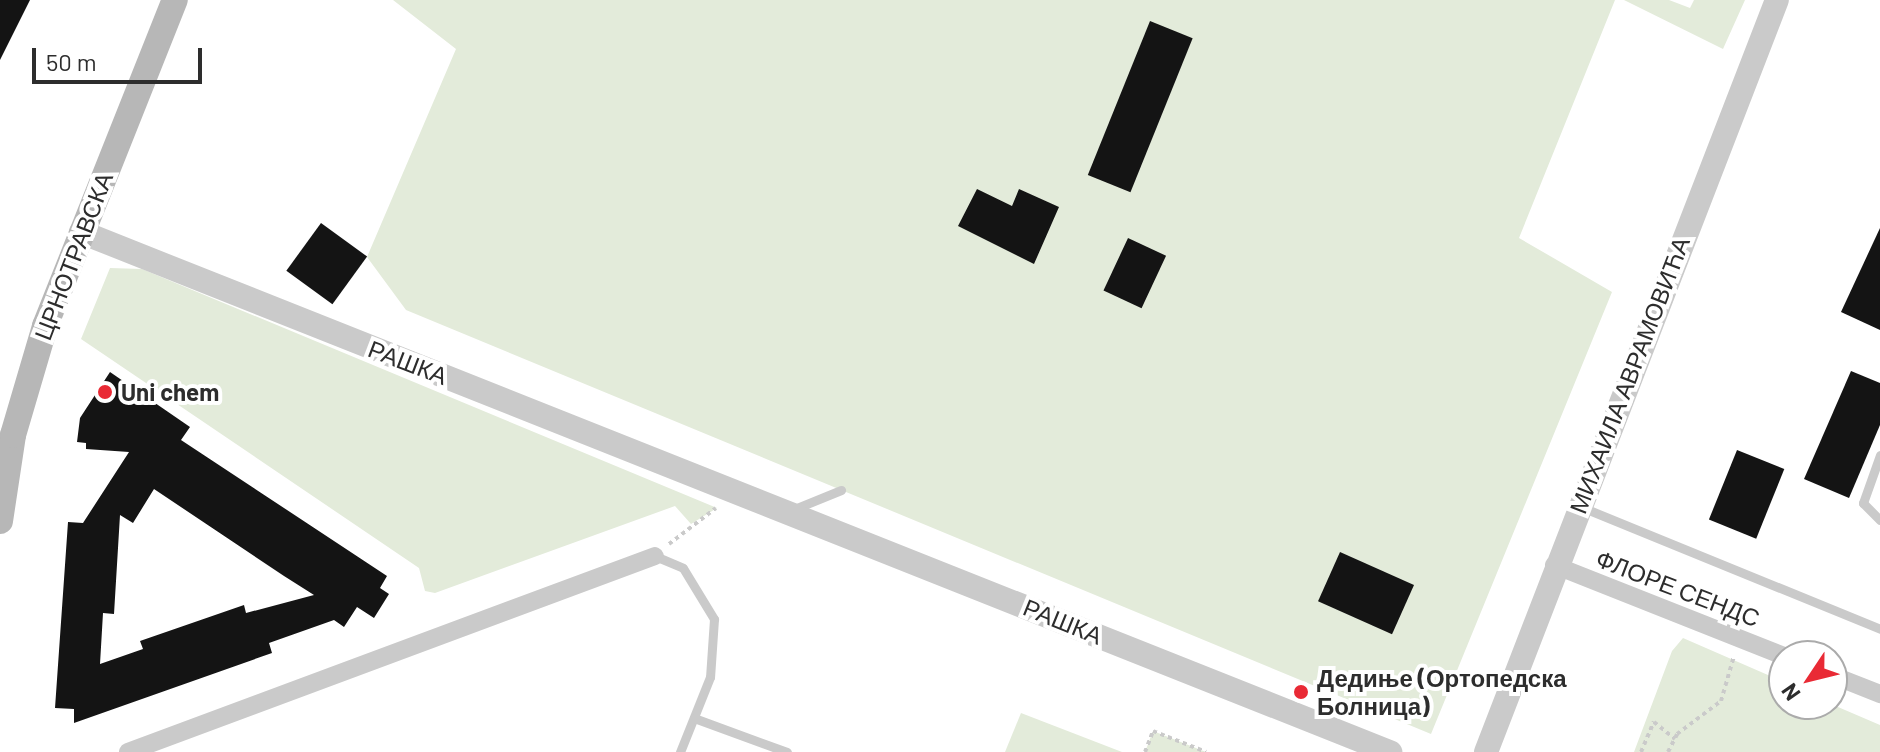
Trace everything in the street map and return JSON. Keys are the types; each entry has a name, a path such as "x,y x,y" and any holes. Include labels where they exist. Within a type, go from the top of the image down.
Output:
{"main road":[{"name":"ЦРНОТРАВСКА","path":"0,521 23,398 81,232 175,0"}],"street":[{"name":"МИХАИЛА АВРАМОВИЋА","path":"1486,752 1554,565 1777,0"},
{"name":"РАШКА","path":"81,232 1390,752"},
{"path":"128,752 655,556"},
{"name":"ФЛОРЕ СЕНДС","path":"1554,565 1768,649"},
{"path":"1848,681 1880,694"}],"lane":[{"path":"1880,455 1863,503 1880,520"},
{"path":"789,511 841,490"},
{"path":"1578,505 1880,629"},
{"path":"655,556 683,568 714,619 710,677 680,752"},
{"path":"694,718 787,752"}],"path":[{"path":"655,556 737,491"},
{"path":"1668,752 1675,739 1721,701 1740,638"},
{"path":"1641,752 1654,722 1675,739"},
{"path":"1145,752 1153,731 1206,752"}],"green space":[{"path":"393,0 1615,0 1519,238 1612,292 1431,734 406,310 367,257 456,49"},
{"path":"1624,0 1669,0 1690,8 1694,0 1745,0 1723,49"},
{"path":"110,268 142,269 717,508 691,524 675,506 435,593 425,591 419,568 81,339"},
{"path":"1683,638 1768,675 1768,720 1848,720 1848,711 1880,725 1880,752 1634,752 1672,651"},
{"path":"1021,713 1122,752 1005,752"},
{"path":"1153,731 1206,752 1145,752"}],"building":[{"path":"0,0 30,0 0,60"},
{"path":"1150,21 1193,38 1130,192 1088,175"},
{"path":"977,189 1012,206 1019,189 1059,207 1034,264 958,226"},
{"path":"321,223 367,257 332,304 286,271"},
{"path":"1880,228 1880,330 1841,312"},
{"path":"1128,238 1166,256 1142,308 1103,291"},
{"path":"1851,371 1880,383 1880,425 1849,498 1804,479"},
{"path":"110,372 190,427 181,440 387,576 380,588 389,594 374,618 357,607 344,627 334,620 269,643 272,653 74,723 74,709 55,708 68,522 83,523 129,452 86,449 86,443 77,442 80,418","holes":["154,489 314,595 246,613 244,605 140,641 143,649 100,664 103,613 114,614 120,515 133,523"]},
{"path":"1737,450 1784,469 1756,539 1709,520"},
{"path":"1340,552 1414,585 1392,634 1318,601"}],"place":[{"name":"Uni chem","path":"105,392"},
{"name":"Дедиње (Ортопедска Болница)","path":"1301,692"}]}
